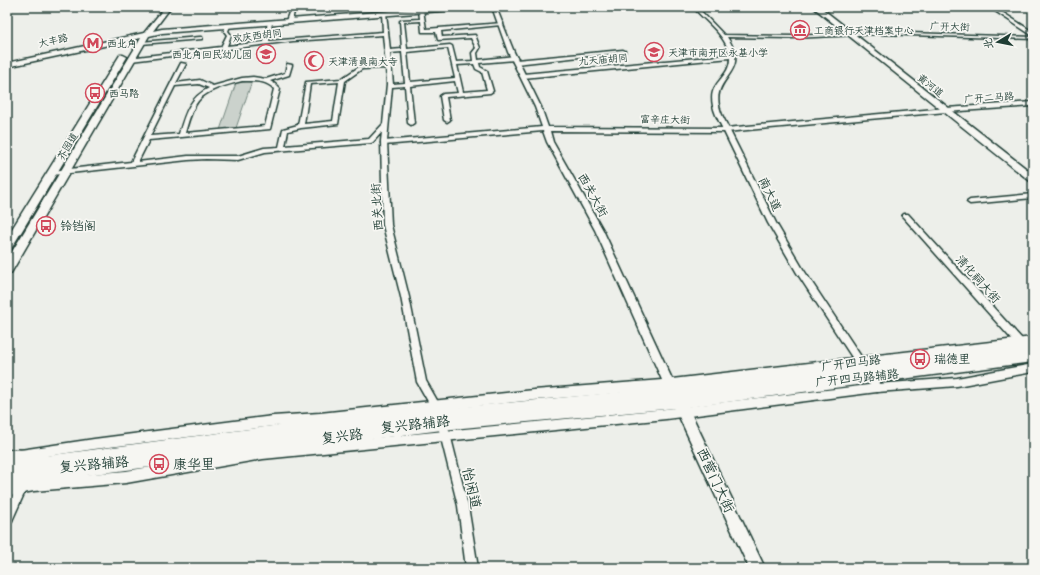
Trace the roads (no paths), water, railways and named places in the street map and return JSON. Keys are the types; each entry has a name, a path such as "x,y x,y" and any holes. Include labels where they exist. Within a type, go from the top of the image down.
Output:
{"main road":[{"path":"143,34 159,7"},
{"path":"143,34 168,7"},
{"path":"143,34 412,7"},
{"path":"143,34 270,22 292,18 466,7"},
{"name":"黄河道","path":"816,7 957,110 1033,169"},
{"name":"黄河道","path":"825,7 854,34 1033,179"},
{"name":"芥园道","path":"7,270 131,59 143,34"},
{"name":"芥园道","path":"7,246 52,173 143,34"},
{"name":"大丰路","path":"7,61 143,34"},
{"name":"大丰路","path":"7,65 143,34"},
{"name":"广开四马路","path":"676,398 868,374 1030,350"},
{"name":"复兴路","path":"7,480 55,472 441,420 676,398"},
{"name":"西营门大街","path":"676,398 757,568"},
{"name":"复兴路","path":"8,461 27,457 46,462 304,428 441,420"}],"street":[{"path":"292,18 293,7"},
{"path":"292,18 297,7"},
{"name":"西关大街","path":"494,7 515,60 538,107 550,142 599,230 624,288 676,398"},
{"path":"695,7 723,36 731,49 732,56"},
{"path":"991,7 1033,34"},
{"path":"422,10 424,31 500,24"},
{"name":"西关北街","path":"384,13 390,86 384,143 387,225 405,298 422,382 441,420"},
{"path":"411,123 402,22 423,20"},
{"path":"266,44 270,22"},
{"path":"223,48 229,34 226,31 228,26"},
{"path":"438,30 440,39 473,36 478,48 474,53 478,68 484,71 490,91 443,96 447,120"},
{"name":"欢庆西胡同","path":"131,59 293,40 385,33"},
{"name":"广开大街","path":"723,36 786,38 879,33 1033,38"},
{"path":"143,34 200,38"},
{"path":"387,52 450,46 461,94"},
{"path":"454,64 623,51"},
{"name":"九天庙胡同","path":"523,76 732,56"},
{"name":"南大道","path":"732,56 731,68 716,90 716,109 772,223 800,271 868,374"},
{"path":"133,165 183,64"},
{"path":"266,81 287,74 289,65"},
{"path":"301,126 308,83 342,80 360,68 388,66"},
{"path":"390,86 458,79"},
{"path":"147,138 268,128 277,90 270,82 255,80 222,84 205,91 196,100 180,135"},
{"path":"282,148 285,130 301,126 336,123 342,80"},
{"path":"173,85 200,82 212,88"},
{"name":"广开二马路","path":"946,110 1033,104"},
{"name":"富辛庄大街","path":"384,143 545,128 726,130 946,110"},
{"path":"52,173 188,158 238,158 264,150 371,141 385,125"},
{"path":"970,202 1033,196"},
{"name":"清化祠大街","path":"906,216 1030,350"},
{"name":"广开四马路","path":"676,398 868,374 1030,350"},
{"name":"广开四马路辅路","path":"868,374 957,382 1033,368"},
{"name":"复兴路辅路","path":"7,490 77,480 126,477 271,454 441,420 534,395 676,398"},
{"name":"复兴路辅路","path":"8,461 273,421 320,418 441,420 676,398"},
{"name":"怡闲道","path":"441,420 463,506 472,568"},
{"path":"7,519 22,487"}],"place":[{"name":"工商银行天津档案中心","path":"800,30"},
{"name":"西北角","path":"93,43"},
{"name":"天津市南开区永基小学","path":"654,52"},
{"name":"西北角回民幼儿园","path":"266,54"},
{"name":"天津清真南大寺","path":"314,61"},
{"name":"西马路","path":"95,93"},
{"name":"铃铛阁","path":"46,226"},
{"name":"瑞德里","path":"920,359"},
{"name":"康华里","path":"159,464"}]}
